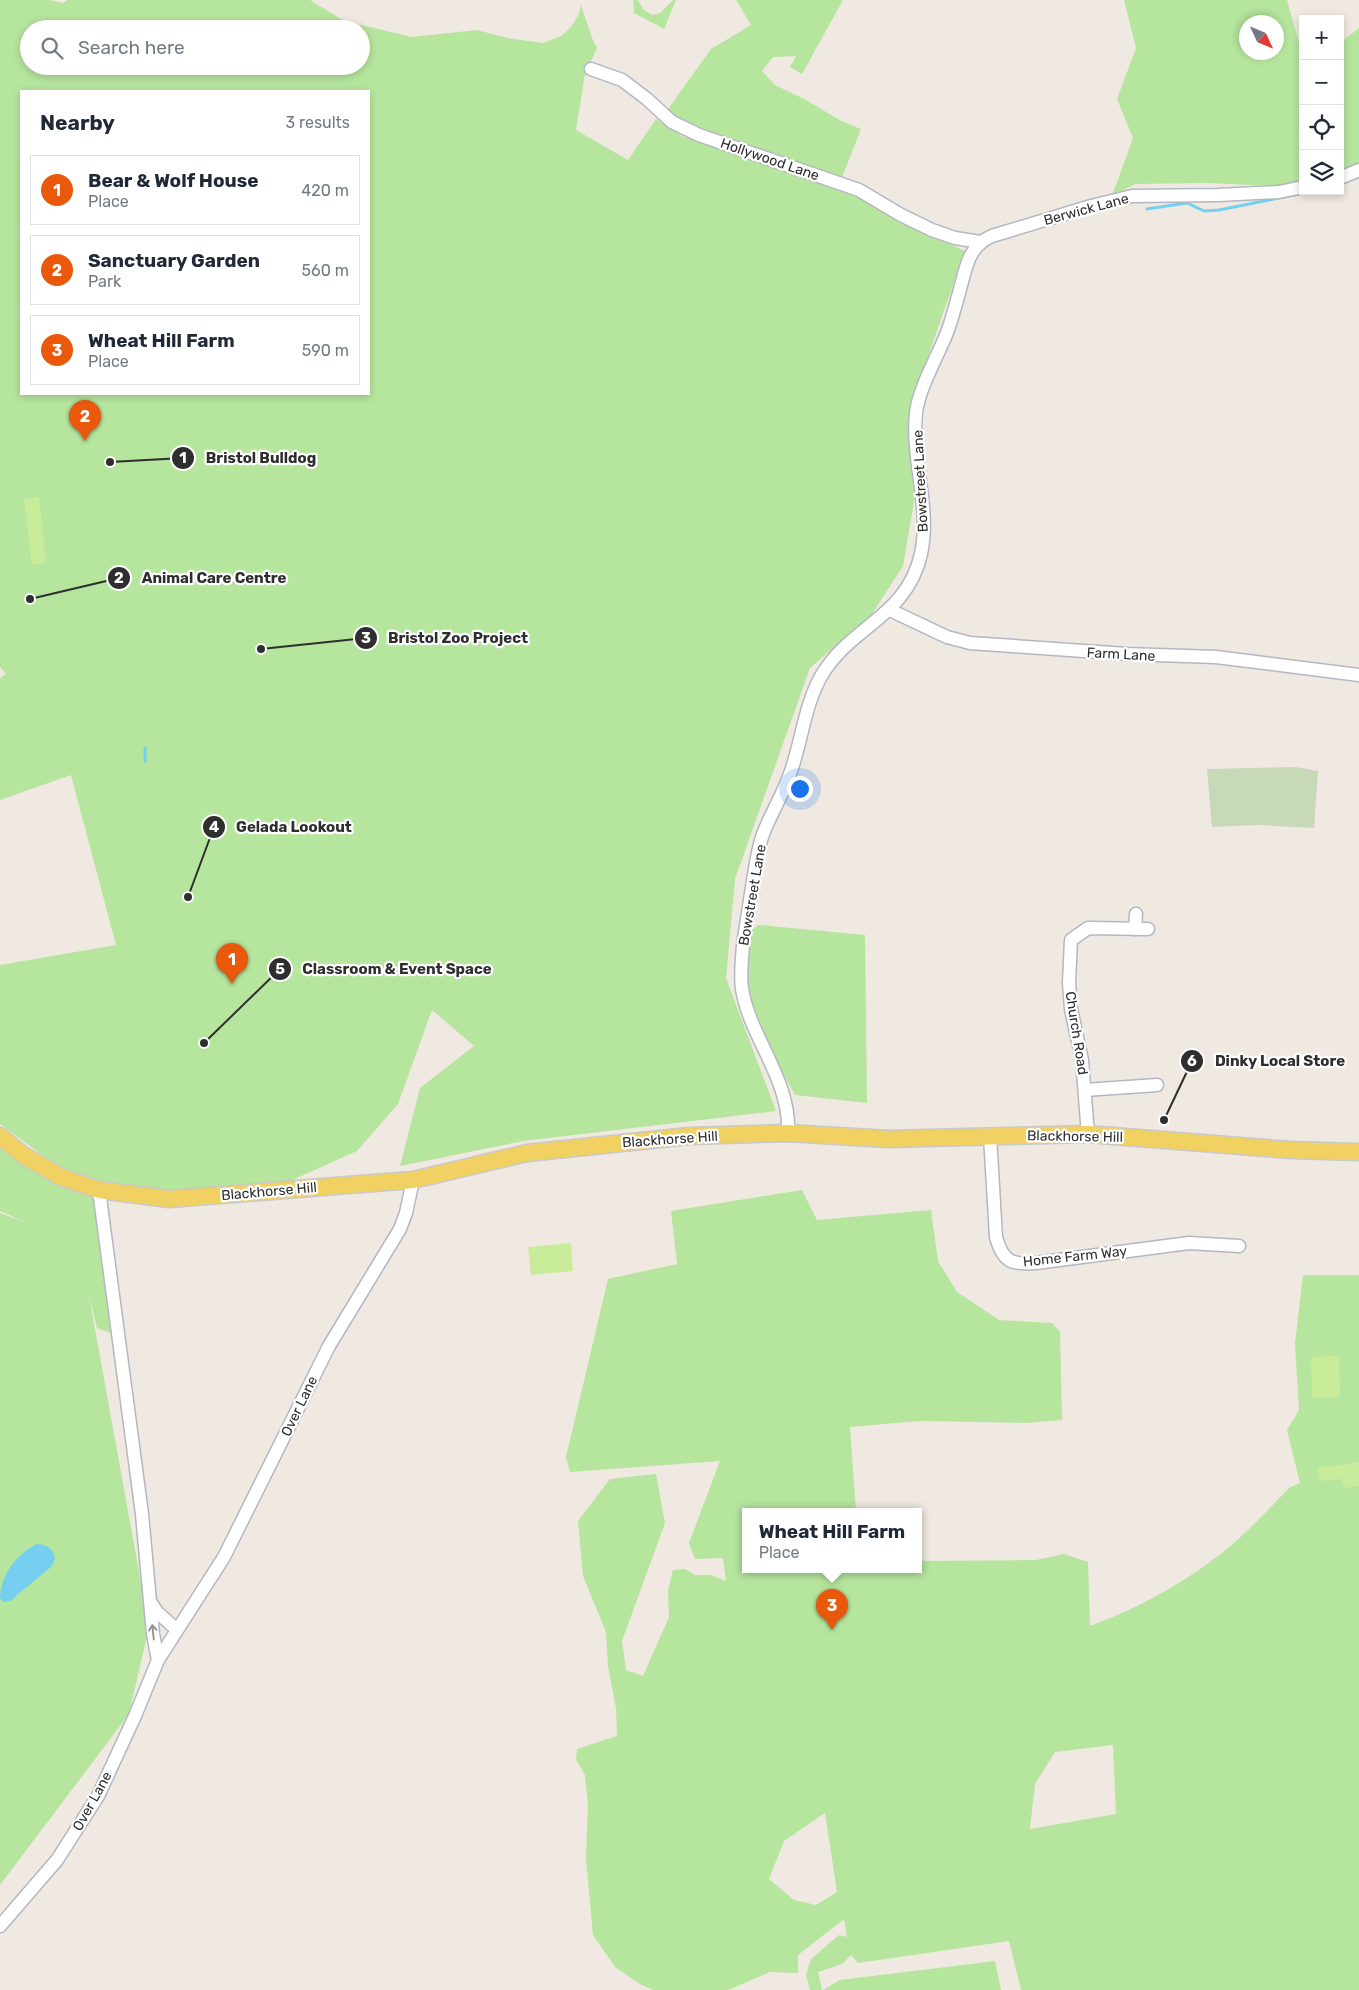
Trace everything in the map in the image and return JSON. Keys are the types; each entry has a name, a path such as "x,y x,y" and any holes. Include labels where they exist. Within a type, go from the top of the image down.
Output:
{"main road":[{"name":"Blackhorse Hill","path":"0,1136 23,1155 48,1171 76,1183 99,1190 169,1199 413,1180 527,1153 689,1136 788,1133 888,1139 1088,1134 1290,1150 1359,1152"}],"street":[{"name":"Hollywood Lane","path":"591,68 622,80 647,99 672,122 699,135 859,190 901,215 955,238 980,242"},
{"path":"1344,176 1359,170"},
{"name":"Berwick Lane","path":"980,242 992,236 1091,206 1132,196 1279,192 1299,187"},
{"path":"955,238 969,257 980,242"},
{"name":"Bowstreet Lane","path":"788,1133 788,1114 776,1074 747,1009 742,988 743,946 757,857 763,836 791,772 812,699 823,674 837,655 890,610 905,592 914,576 924,534 916,411 935,359 948,332 969,257"},
{"name":"Farm Lane","path":"890,610 947,637 970,643 1118,654 1216,657 1359,675"},
{"name":"Church Road","path":"1088,1134 1085,1090 1071,1009 1069,982 1071,940 1088,928 1142,929 1136,914"},
{"path":"1085,1090 1157,1085"},
{"name":"Home Farm Way","path":"990,1136 996,1237 1000,1251 1011,1261 1021,1264 1036,1263 1189,1243 1239,1246"},
{"name":"Over Lane","path":"0,1926 57,1860 98,1796 135,1716 158,1660 176,1629 224,1557 329,1346 396,1236 406,1213 413,1180"},
{"path":"99,1190 142,1514 153,1634 158,1660"},
{"path":"151,1604 176,1629"}],"green space":[{"path":"0,0 49,0 63,3 67,0 310,0 342,20 20,20 20,75 370,75 370,27 412,37 477,30 507,38 543,43 561,36 571,27 579,14 581,5 597,48 585,74 576,130 628,160 656,119 682,136 853,193 910,226 965,251 912,402 915,496 903,566 872,614 810,668 735,879 726,978 776,1111 523,1141 400,1166 420,1088 474,1046 432,1010 398,1104 357,1151 290,1181 169,1192 100,1183 54,1164 0,1124 0,965 116,945 71,775 0,800 0,678 6,674 0,667"},
{"path":"633,0 638,0 643,9 652,15 660,13 673,0 676,0 664,29 634,13"},
{"path":"736,0 843,0 802,74 790,67 796,56 773,57 762,71 775,85 808,101 841,121 861,129 841,180 687,125 666,112 711,49 751,25"},
{"path":"1124,0 1287,0 1299,44 1299,182 1280,186 1205,183 1135,184 1112,196 1133,138 1117,99 1136,48"},
{"path":"1359,28 1359,165 1344,171 1344,60 1344,40"},
{"path":"39,497 46,563 32,565 24,499"},
{"path":"1295,767 1318,771 1314,828 1258,825 1212,827 1207,769"},
{"path":"758,925 865,935 867,1103 795,1095 771,1052 746,986 749,933"},
{"path":"0,1140 93,1195 111,1333 97,1328 89,1296 149,1627 129,1714 0,1885 0,1213 25,1222 0,1211"},
{"path":"802,1190 817,1220 931,1210 938,1261 957,1292 999,1320 1052,1323 1060,1332 1062,1420 1026,1423 919,1421 850,1427 856,1508 742,1508 742,1573 922,1573 922,1561 1036,1560 1064,1554 1088,1562 1090,1626 1125,1612 1176,1585 1223,1552 1289,1488 1300,1483 1287,1430 1299,1410 1295,1344 1303,1275 1359,1275 1359,1990 1021,1990 1009,1941 858,1963 851,1955 842,1964 818,1972 822,1990 810,1990 806,1975 811,1959 839,1935 847,1937 844,1919 798,1955 798,1973 770,1972 728,1990 653,1990 640,1984 615,1967 593,1935 586,1858 588,1805 585,1775 576,1759 577,1749 617,1736 616,1708 608,1666 606,1632 583,1576 578,1521 610,1479 656,1474 665,1523 622,1641 626,1670 643,1676 669,1617 668,1591 673,1570 685,1569 695,1575 710,1575 726,1581 723,1558 695,1559 689,1543 720,1461 570,1472 566,1457 608,1279 677,1264 671,1211","holes":["1113,1745 1116,1814 1030,1829 1035,1784 1055,1752","825,1813 837,1892 816,1905 794,1900 769,1879 784,1841"]},
{"path":"571,1243 573,1271 531,1275 528,1247"},
{"path":"1339,1356 1340,1397 1312,1398 1311,1357"},
{"path":"1359,1462 1359,1486 1344,1488 1342,1479 1320,1481 1318,1468"},
{"path":"995,1961 1001,1990 823,1990 840,1980"}],"water":[{"path":"37,1544 47,1546 52,1552 55,1558 52,1566 10,1601 3,1602 0,1598 6,1574 23,1553"}],"waterway":[{"path":"1350,180 1359,177"},
{"path":"1147,209 1187,203 1204,211 1219,210 1299,194"},
{"path":"145,748 145,761"}],"place":[{"name":"Sanctuary Garden","path":"85,441"},
{"name":"Bristol Bulldog","path":"110,462"},
{"name":"Animal Care Centre","path":"30,599"},
{"name":"Bristol Zoo Project","path":"261,649"},
{"name":"Gelada Lookout","path":"188,897"},
{"name":"Bear & Wolf House","path":"232,984"},
{"name":"Classroom & Event Space","path":"204,1043"},
{"name":"Dinky Local Store","path":"1164,1120"},
{"name":"Wheat Hill Farm","path":"832,1630"}]}
